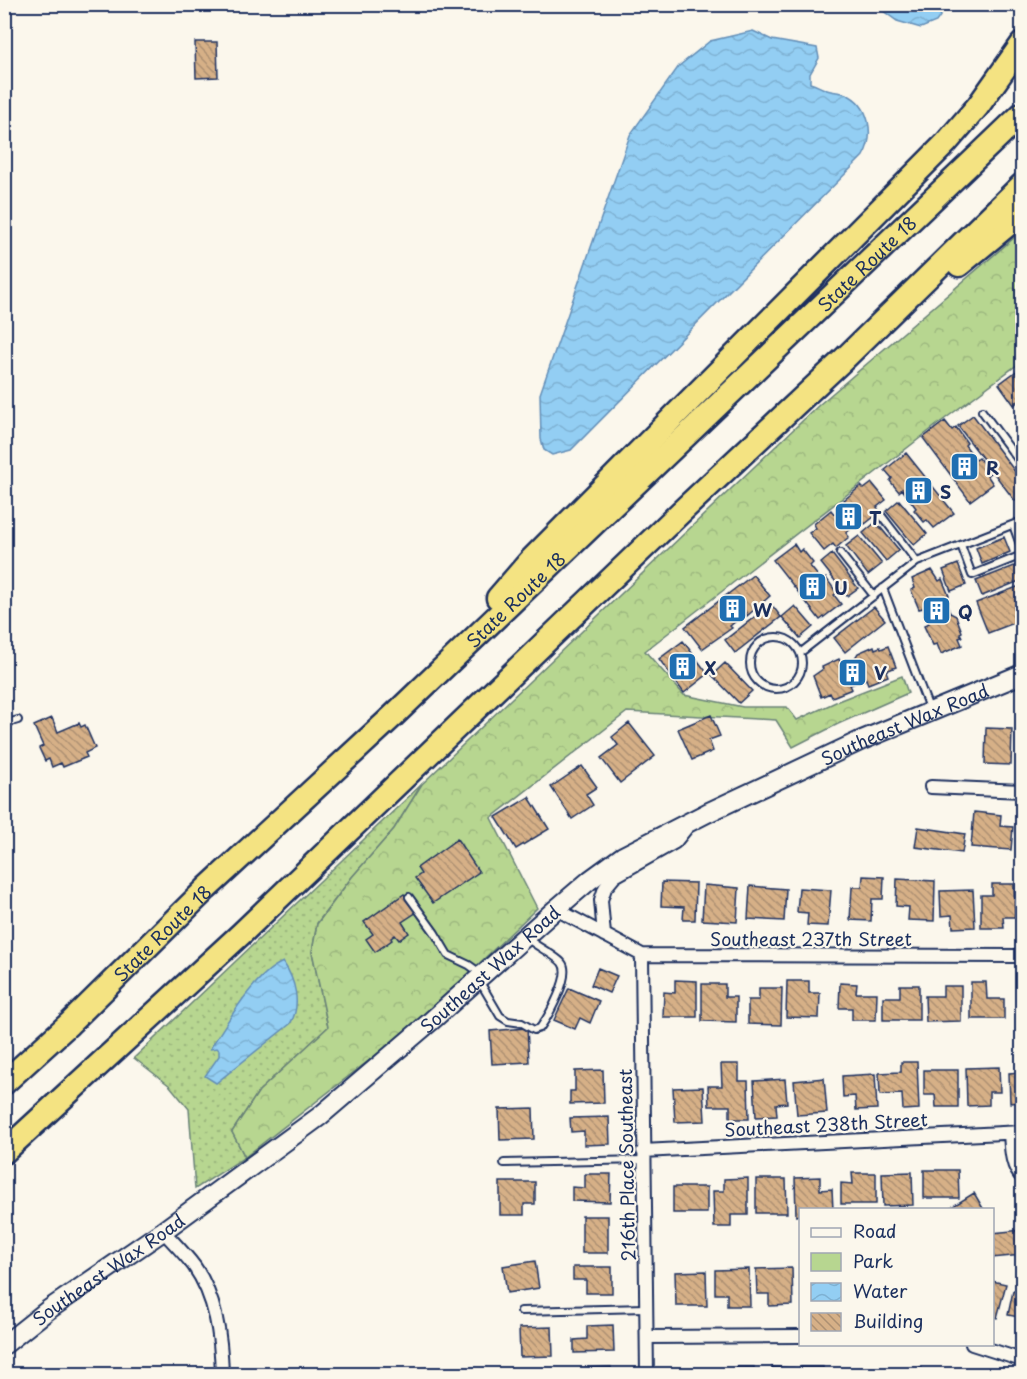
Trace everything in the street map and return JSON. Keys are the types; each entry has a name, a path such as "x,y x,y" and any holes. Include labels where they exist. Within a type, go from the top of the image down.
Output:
{"highway":[{"path":"393,716 530,561 946,143 978,106 1023,44"},
{"name":"State Route 18","path":"4,1083 69,1024 206,889 393,716 1023,114"},
{"path":"4,1152 241,934 673,519 844,359 1023,185"},
{"path":"844,359 1023,213"}],"main road":[{"name":"Southeast Wax Road","path":"4,1345 48,1310 320,1116 366,1079 556,909 623,856 693,820 862,740 1023,674"}],"street":[{"path":"931,787 1023,791"},
{"path":"604,935 601,900 605,888 615,876 675,842 693,820"},
{"name":"Southeast 237th Street","path":"556,909 642,955 1023,956"},
{"name":"216th Place Southeast","path":"642,955 648,1374"},
{"name":"Southeast 238th Street","path":"644,1156 1016,1132 1013,1161 1019,1174 1023,1177"},
{"path":"163,1230 194,1266 206,1287 219,1333 222,1374"},
{"path":"647,1337 799,1336"},
{"path":"978,1346 1023,1360"}],"lane":[{"path":"982,411 1023,465"},
{"path":"881,515 917,562"},
{"path":"800,653 917,562 1023,521"},
{"path":"1013,525 1023,550"},
{"path":"961,545 972,575 1023,555"},
{"path":"840,553 874,596"},
{"path":"883,588 930,711"},
{"path":"782,638 796,646 800,653 802,662 797,679 783,688 766,687 753,675 750,666 751,658 759,644 766,640 782,638"},
{"path":"4,724 18,720"},
{"path":"409,897 448,955 469,965 480,977 500,1016 508,1021 522,1023 534,1030 540,1028 554,1005 565,975 565,968 560,961 526,936"},
{"path":"504,1164 644,1156"},
{"path":"521,1311 646,1308"}],"green space":[{"path":"1022,231 1022,361 645,651 684,695 743,707 787,707 797,720 902,676 908,693 793,747 776,720 627,712 491,818 537,908 417,1023 245,1157 232,1132 259,1091 328,1027 312,952 317,924 352,877 394,829 422,784 820,404"},
{"path":"422,784 394,829 352,877 317,923 312,952 328,1027 259,1091 232,1132 245,1157 195,1189 189,1109 170,1086 134,1058"}],"water":[{"path":"875,5 948,5 936,22 921,28 897,21"},
{"path":"753,31 772,40 817,48 819,58 810,74 810,83 846,94 860,105 868,121 867,148 863,156 571,450 552,455 544,450 541,439 540,394 630,135 679,66 710,41"},
{"path":"283,962 294,984 296,1009 294,1017 290,1024 216,1083 205,1076 219,1056 217,1048 210,1049 252,988 272,968"}],"building":[{"path":"195,42 217,42 218,77 196,78"},
{"path":"1022,367 1022,398 1014,405 999,384"},
{"path":"973,415 1022,481 1022,496 1015,501 958,426"},
{"name":"R","path":"945,421 952,430 956,427 976,460 979,458 990,473 987,475 993,484 970,501 923,438"},
{"name":"S","path":"906,453 954,513 934,528 927,520 924,522 902,489 899,492 890,481 892,478 885,470"},
{"name":"T","path":"872,483 886,500 877,507 880,512 865,524 862,520 846,533 849,537 836,548 833,544 824,551 809,533 816,528 814,524 831,510 834,514 847,503 844,500 861,486 864,489"},
{"path":"899,500 927,534 914,545 886,511"},
{"path":"876,522 899,550 886,561 863,533"},
{"path":"859,536 882,564 868,575 846,546"},
{"path":"1004,537 1010,552 982,564 976,548"},
{"name":"U","path":"794,544 799,552 802,549 813,563 810,566 822,581 826,578 837,593 834,595 841,604 820,620 773,560"},
{"path":"832,554 858,588 847,596 821,563"},
{"path":"1022,563 1022,580 982,596 976,581"},
{"path":"958,564 966,585 951,591 943,570"},
{"name":"Q","path":"932,570 939,581 942,579 949,596 947,604 950,613 956,616 962,632 960,633 962,637 959,638 962,645 941,654 937,644 933,645 924,626 929,623 923,608 919,609 911,590 915,588 912,579"},
{"name":"W","path":"753,575 770,596 747,616 746,613 730,626 732,628 702,649 685,627"},
{"path":"1022,585 1022,620 988,633 976,603"},
{"path":"771,604 781,617 735,653 725,640"},
{"path":"795,606 813,627 800,638 782,617"},
{"path":"874,607 885,620 845,652 834,638"},
{"name":"X","path":"683,641 708,674 684,693 659,659"},
{"name":"V","path":"874,646 875,649 880,647 881,649 888,646 896,667 886,671 888,676 868,684 866,679 850,685 852,689 832,697 830,693 821,697 813,676 823,669 822,667 839,659 840,662 844,660 845,662 855,658 858,653"},
{"path":"725,663 752,691 739,703 712,675"},
{"path":"711,715 720,736 709,740 713,751 692,760 678,729"},
{"path":"52,718 58,732 79,723 81,727 85,725 95,748 85,753 87,757 63,767 61,763 52,767 49,759 45,761 39,748 43,746 34,726"},
{"path":"629,723 655,756 620,783 601,758 618,745 612,737"},
{"path":"986,728 1012,729 1011,765 985,764"},
{"path":"582,766 597,787 586,794 593,805 572,819 551,787"},
{"path":"529,797 549,829 516,849 496,817"},
{"path":"974,812 1001,815 1000,826 1013,827 1011,850 971,847"},
{"path":"918,827 965,834 962,853 915,847"},
{"path":"457,839 479,872 433,903 415,878 421,874 417,868"},
{"path":"863,876 884,877 883,899 872,899 871,921 850,920 852,887 862,887"},
{"path":"897,879 935,881 934,921 908,920 909,907 896,906"},
{"path":"662,882 696,883 695,920 683,920 684,907 661,906"},
{"path":"992,884 1014,884 1015,917 1003,917 1004,928 981,928 981,895 992,895"},
{"path":"704,885 739,888 737,922 702,920"},
{"path":"750,886 786,889 784,921 748,919"},
{"path":"799,888 831,890 828,926 807,925 808,913 797,912"},
{"path":"973,890 975,927 953,928 952,915 941,916 940,891"},
{"path":"404,894 417,912 402,922 409,933 399,940 395,935 391,938 392,940 375,952 366,939 373,934 364,922"},
{"path":"598,968 617,976 609,993 591,985"},
{"path":"675,980 697,981 697,1017 663,1017 664,992 675,993"},
{"path":"787,981 809,981 809,993 820,993 819,1018 786,1017"},
{"path":"971,982 986,982 987,999 1004,999 1004,1019 971,1019"},
{"path":"840,983 857,984 856,993 877,993 876,1020 852,1020 852,1008 839,1008"},
{"path":"702,984 725,984 725,997 736,997 736,1022 702,1021"},
{"path":"900,985 919,985 919,1020 883,1020 883,997 900,997"},
{"path":"943,986 961,986 961,1021 926,1022 925,996 943,996"},
{"path":"569,988 599,1001 590,1023 580,1018 575,1029 554,1020"},
{"path":"759,988 782,988 781,1025 748,1024 748,1000 759,1000"},
{"path":"1018,994 1022,994 1022,1019 1017,1018"},
{"path":"527,1028 529,1062 492,1064 490,1031"},
{"path":"901,1062 917,1062 919,1109 903,1110 902,1094 880,1095 879,1073 901,1072"},
{"path":"721,1064 739,1064 739,1081 748,1081 749,1119 730,1119 730,1106 709,1106 708,1086 722,1086"},
{"path":"999,1067 1000,1092 989,1092 989,1105 967,1106 966,1068"},
{"path":"603,1070 604,1103 570,1104 570,1091 575,1091 575,1071"},
{"path":"924,1070 958,1070 958,1107 936,1107 935,1095 924,1095"},
{"path":"1022,1072 1022,1102 1010,1103 1009,1073"},
{"path":"875,1074 877,1109 856,1110 855,1096 843,1097 842,1076"},
{"path":"824,1078 827,1113 797,1115 794,1081"},
{"path":"785,1079 787,1103 776,1104 777,1116 756,1117 754,1081"},
{"path":"703,1087 705,1121 675,1122 673,1088"},
{"path":"533,1108 534,1139 500,1140 499,1109"},
{"path":"609,1117 610,1144 584,1145 584,1131 571,1132 570,1118"},
{"path":"924,1170 958,1170 959,1198 924,1198"},
{"path":"912,1172 913,1205 883,1206 882,1173"},
{"path":"852,1173 876,1173 876,1204 841,1204 841,1183 853,1184"},
{"path":"585,1174 611,1174 610,1202 572,1201 572,1187 585,1188"},
{"path":"820,1177 820,1190 832,1189 833,1208 799,1208 799,1215 796,1216 795,1178"},
{"path":"748,1178 748,1215 731,1215 731,1227 714,1227 713,1191 724,1191 724,1179"},
{"path":"756,1179 786,1179 787,1213 756,1213"},
{"path":"500,1182 535,1182 535,1204 524,1204 524,1215 500,1215"},
{"path":"673,1187 707,1187 707,1213 673,1213"},
{"path":"974,1193 983,1208 950,1208"},
{"path":"582,1216 608,1216 608,1253 582,1253"},
{"path":"1022,1230 1022,1255 994,1258 994,1233"},
{"path":"535,1261 539,1288 507,1293 503,1266"},
{"path":"573,1267 612,1267 612,1293 586,1293 586,1280 573,1280"},
{"path":"792,1268 793,1305 769,1306 769,1294 757,1294 756,1269"},
{"path":"749,1269 750,1306 727,1306 727,1294 715,1294 715,1270"},
{"path":"706,1271 707,1306 676,1306 675,1272"},
{"path":"994,1281 1006,1284 997,1318 994,1317"},
{"path":"1013,1291 1022,1292 1022,1329 1017,1328 1019,1317 1008,1315"},
{"path":"613,1325 614,1352 574,1353 574,1340 587,1339 587,1326"},
{"path":"552,1327 553,1356 520,1357 519,1328"},
{"path":"611,1367 612,1374 583,1374 583,1368"},
{"path":"737,1367 754,1367 754,1374 736,1374"},
{"path":"772,1367 794,1368 794,1374 772,1374"},
{"path":"801,1367 823,1367 823,1374 801,1374"},
{"path":"881,1367 881,1374 856,1374 856,1368"},
{"path":"709,1368 709,1374 679,1374 679,1369"},
{"path":"922,1368 922,1374 890,1374 890,1369"},
{"path":"930,1371 952,1371 952,1374 930,1374"}],"place":[{"name":"R","path":"965,467"},
{"name":"S","path":"919,491"},
{"name":"T","path":"848,517"},
{"name":"U","path":"813,587"},
{"name":"W","path":"732,609"},
{"name":"Q","path":"937,611"},
{"name":"X","path":"683,667"},
{"name":"V","path":"853,672"}]}
